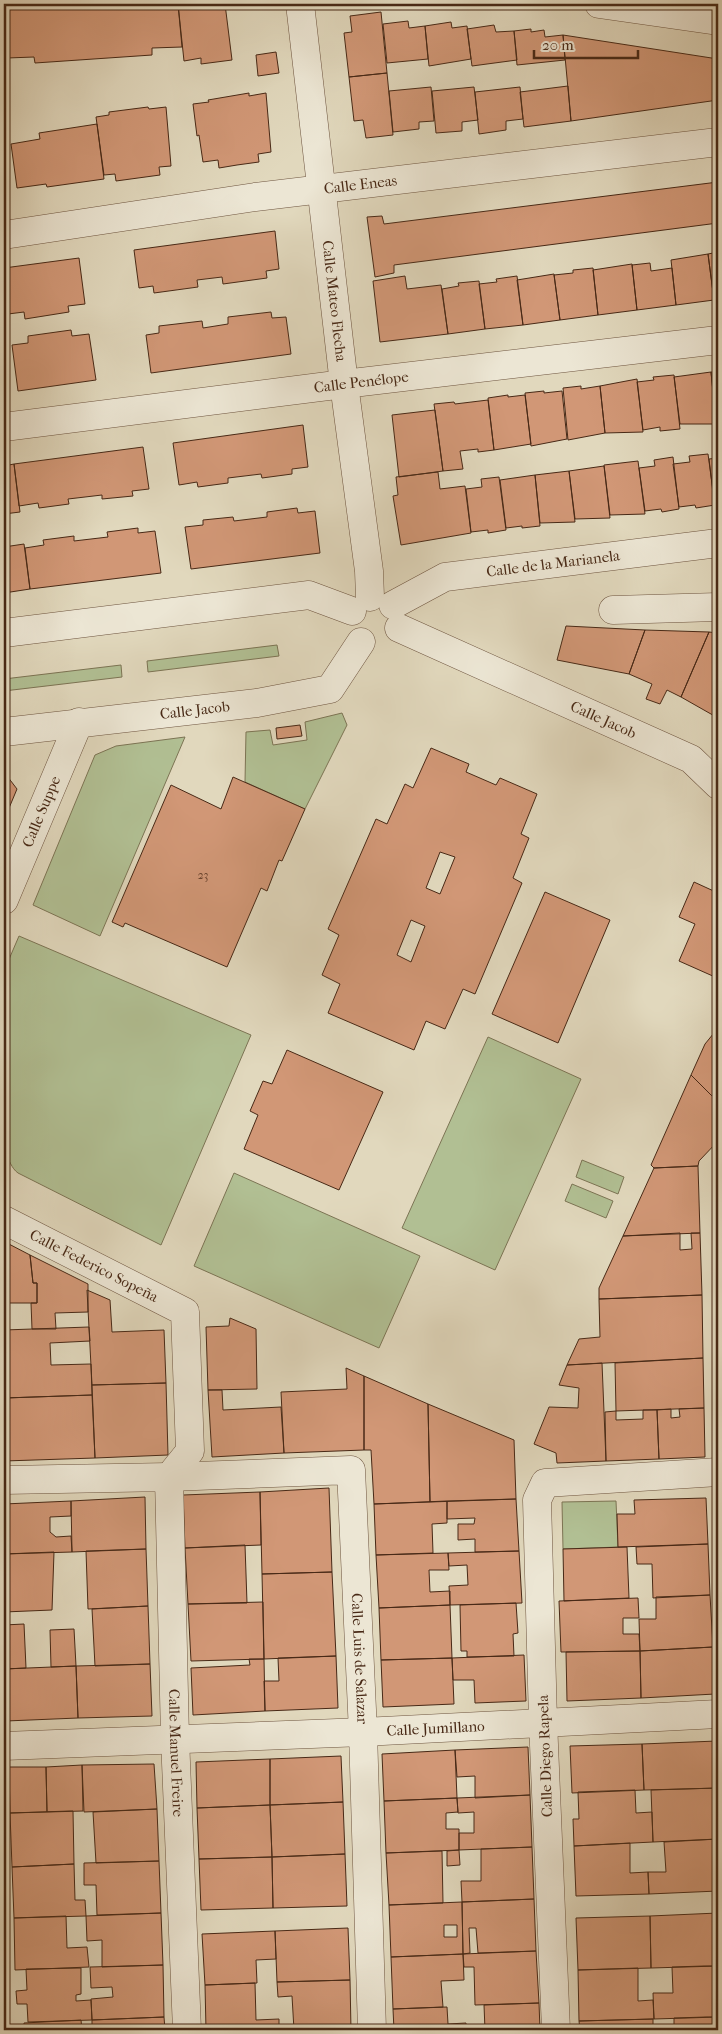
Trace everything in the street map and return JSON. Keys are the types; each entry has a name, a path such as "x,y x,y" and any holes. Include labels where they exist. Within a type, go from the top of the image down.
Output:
{"street":[{"name":"Calle Mateo Flecha","path":"300,4 344,384 369,571 379,610 350,622 353,633 361,642"},
{"path":"599,4 718,22"},
{"name":"Calle Eneas","path":"4,235 246,199 718,142"},
{"name":"Calle Penélope","path":"4,427 344,384 718,340"},
{"name":"Calle de la Marianela","path":"361,642 372,646 383,644 393,638 379,610 445,577 718,543"},
{"name":"Calle Jacob","path":"4,633 309,595 379,610 691,759 718,785"},
{"path":"613,610 718,607"},
{"name":"Calle Jacob","path":"4,732 257,702 330,689 361,642"},
{"name":"Calle Suppe","path":"4,900 79,722"},
{"name":"Calle Federico Sopeña","path":"4,1220 185,1312 190,1451 169,1477"},
{"name":"Calle Luis de Salazar","path":"169,1477 351,1470 363,1732 372,2030"},
{"name":"Calle Diego Rapela","path":"556,2030 543,1721 537,1500 545,1484 718,1472"},
{"path":"4,1480 169,1477"},
{"name":"Calle Manuel Freire","path":"169,1477 175,1738 187,2030"},
{"name":"Calle Jumillano","path":"4,1746 363,1732 543,1721 718,1714"}],"green space":[{"path":"277,645 279,656 148,672 147,661"},
{"path":"121,665 122,677 4,691 4,679"},
{"path":"342,713 347,725 305,809 245,782 246,732 270,730 273,745 307,740 305,722"},
{"path":"185,737 100,936 33,905 95,755 116,746"},
{"path":"19,936 251,1035 161,1245 18,1173 4,1153 4,971"},
{"path":"488,1037 581,1079 495,1270 402,1228"},
{"path":"582,1160 624,1177 618,1194 576,1177"},
{"path":"234,1173 420,1256 379,1348 194,1266"},
{"path":"572,1184 613,1201 606,1218 565,1201"},
{"path":"616,1501 618,1547 563,1549 562,1502"}],"building":[{"path":"99,4 178,4 182,47 152,48 152,55 35,63 34,57 7,58 4,10"},
{"path":"178,4 225,4 232,60 201,64 201,58 184,61"},
{"path":"381,12 387,73 349,77 344,33 352,32 350,16"},
{"path":"408,21 409,28 425,26 428,59 387,63 383,24"},
{"path":"451,22 452,28 467,26 471,59 429,66 425,26"},
{"path":"494,25 496,32 514,31 517,60 472,66 467,29"},
{"path":"531,29 531,32 544,30 545,37 563,35 565,60 517,65 514,31"},
{"path":"563,35 718,59 718,100 571,121"},
{"path":"276,52 279,73 258,76 256,55"},
{"path":"387,73 393,135 366,138 363,120 354,121 349,77"},
{"path":"568,86 571,121 524,127 520,92"},
{"path":"431,87 434,121 419,122 419,129 393,132 389,91"},
{"path":"474,87 478,120 462,122 462,131 436,133 432,91"},
{"path":"520,87 523,119 506,121 506,130 479,134 475,92"},
{"path":"249,93 249,96 266,93 271,152 258,154 259,162 219,168 218,160 203,162 193,104"},
{"path":"148,107 149,109 166,107 171,166 159,167 160,175 116,181 115,174 104,175 96,117 109,115 109,112"},
{"path":"97,124 104,179 47,187 46,184 17,188 11,144 40,139 39,133"},
{"path":"718,182 718,223 394,265 394,273 375,277 367,217 382,216 384,224"},
{"path":"275,231 279,269 266,271 267,278 223,284 222,277 197,280 198,287 154,293 153,286 139,288 134,250"},
{"path":"718,252 718,299 714,300 708,254"},
{"path":"708,254 714,300 676,305 671,260"},
{"path":"79,258 85,304 68,306 69,312 25,319 24,312 8,314 4,268"},
{"path":"650,263 651,271 672,268 676,305 637,310 632,265"},
{"path":"632,264 637,310 598,315 593,270"},
{"path":"593,268 598,315 560,320 554,275 573,273 573,270"},
{"path":"554,274 560,320 523,325 517,280"},
{"path":"405,276 407,289 441,285 448,334 380,342 373,281"},
{"path":"517,276 523,325 485,329 479,284 497,282 496,279"},
{"path":"479,281 485,329 448,334 442,289 459,286 458,283"},
{"path":"271,312 272,318 286,317 291,354 151,373 146,335 159,333 159,326 202,321 203,328 228,324 228,317"},
{"path":"71,330 72,336 89,334 96,380 18,391 12,345 28,343 28,336"},
{"path":"711,372 716,424 680,424 674,377"},
{"path":"711,372 718,372 718,420 716,420"},
{"path":"674,375 680,429 660,431 660,427 643,430 637,382 654,380 653,377"},
{"path":"637,379 643,432 605,433 600,386"},
{"path":"581,386 581,389 600,386 605,433 568,440 563,388"},
{"path":"544,391 544,393 562,391 567,439 531,446 525,393"},
{"path":"508,395 508,397 525,395 531,444 494,450 488,398"},
{"path":"488,400 494,450 478,452 478,449 460,451 463,469 443,471 434,404 454,402 455,404"},
{"path":"435,410 443,471 399,477 392,415"},
{"path":"303,425 308,467 292,469 292,474 262,478 261,474 228,478 228,483 198,487 197,482 179,485 173,443"},
{"path":"143,447 149,489 132,491 133,496 102,499 102,495 68,499 69,504 39,508 38,503 19,506 14,464"},
{"path":"708,454 715,505 696,508 695,505 679,507 673,464 690,462 689,456"},
{"path":"673,457 679,509 662,512 661,509 645,511 639,468 655,466 654,460"},
{"path":"718,458 718,502 714,502 709,459"},
{"path":"638,461 645,514 610,515 604,465"},
{"path":"14,464 20,512 4,514 4,466"},
{"path":"604,466 610,518 575,519 569,471"},
{"path":"569,471 575,522 540,523 535,475"},
{"path":"438,472 440,489 465,486 471,533 401,545 393,496 398,495 396,477"},
{"path":"535,475 540,526 506,528 500,480"},
{"path":"499,477 506,530 488,533 488,530 471,532 466,489 482,487 481,479"},
{"path":"297,508 298,513 315,511 320,553 191,569 185,527 203,525 203,520 233,517 234,521 267,517 267,512"},
{"path":"138,528 138,533 155,531 161,573 30,589 25,548 44,545 43,540 74,536 74,541 108,537 107,532"},
{"path":"24,544 30,589 4,593 4,547"},
{"path":"566,626 645,630 629,674 557,660"},
{"path":"645,630 709,632 681,697 667,690 660,704 646,699 652,684 629,674"},
{"path":"709,632 718,633 718,718 681,697"},
{"path":"300,725 302,736 277,739 276,728"},
{"path":"431,748 469,764 466,772 496,785 500,778 537,794 521,834 529,838 513,878 522,883 475,994 463,989 445,1029 426,1021 414,1050 328,1013 340,984 322,975 339,935 328,929 376,819 387,824 405,784 413,788","holes":["440,852 455,857 440,894 426,888","411,920 425,926 411,962 397,955"]},
{"path":"4,772 17,789 4,820"},
{"path":"233,777 305,809 282,861 279,860 267,891 261,888 227,967 125,923 123,927 112,922 171,785 221,809"},
{"path":"694,882 718,893 718,969 715,977 679,961 695,924 679,917"},
{"path":"545,892 610,920 558,1043 492,1014"},
{"path":"718,1007 718,1026 713,1019"},
{"path":"718,1028 718,1102 691,1075 705,1044"},
{"path":"287,1050 383,1092 339,1190 244,1149 258,1115 250,1111 263,1081 272,1084"},
{"path":"691,1075 718,1102 718,1141 699,1161 698,1166 654,1168 651,1165"},
{"path":"698,1166 700,1233 623,1236 654,1168"},
{"path":"680,1233 680,1250 692,1249 691,1233 700,1233 702,1295 599,1299 599,1288 623,1236"},
{"path":"5,1242 30,1255 33,1283 37,1283 37,1303 4,1303"},
{"path":"30,1255 88,1284 88,1312 55,1313 56,1329 32,1329 31,1303 37,1303 37,1283 33,1283"},
{"path":"87,1290 110,1300 112,1332 164,1330 166,1383 92,1385"},
{"path":"702,1295 703,1358 567,1365 579,1339 600,1337 599,1299"},
{"path":"230,1318 256,1329 257,1389 208,1390 206,1327 229,1326"},
{"path":"89,1327 90,1341 50,1343 51,1365 91,1364 92,1395 5,1398 4,1330"},
{"path":"703,1358 704,1408 616,1411 615,1363"},
{"path":"602,1363 606,1461 557,1463 556,1453 534,1444 549,1407 578,1408 579,1388 559,1385 567,1365"},
{"path":"346,1368 364,1376 364,1450 284,1453 281,1392 347,1389"},
{"path":"364,1376 428,1404 430,1502 374,1504 371,1450 364,1450"},
{"path":"166,1383 168,1455 95,1458 92,1385"},
{"path":"208,1390 222,1390 223,1410 281,1407 284,1453 212,1457"},
{"path":"92,1395 95,1458 4,1461 4,1398"},
{"path":"428,1404 514,1440 516,1499 430,1502"},
{"path":"704,1408 705,1457 659,1459 657,1410 671,1409 671,1418 680,1417 679,1409"},
{"path":"643,1410 657,1410 659,1459 606,1461 605,1412 616,1411 616,1420 643,1419"},
{"path":"329,1488 332,1572 262,1574 260,1492"},
{"path":"260,1492 261,1545 185,1548 183,1495"},
{"path":"145,1497 146,1549 72,1552 71,1501"},
{"path":"706,1498 708,1544 618,1547 617,1514 635,1514 634,1500"},
{"path":"516,1499 519,1551 475,1552 475,1539 458,1540 458,1524 474,1524 475,1518 447,1519 447,1501"},
{"path":"71,1501 71,1516 50,1517 50,1532 56,1537 71,1536 72,1552 4,1554 4,1504"},
{"path":"447,1501 447,1523 432,1524 433,1553 376,1555 374,1504"},
{"path":"708,1544 710,1595 653,1598 652,1564 637,1564 636,1547"},
{"path":"245,1545 247,1603 188,1604 185,1548"},
{"path":"627,1547 629,1598 564,1601 563,1549"},
{"path":"146,1549 148,1606 88,1609 86,1551"},
{"path":"519,1551 522,1603 450,1605 449,1586 468,1585 467,1565 449,1566 448,1553"},
{"path":"54,1552 52,1610 4,1612 4,1554"},
{"path":"448,1553 449,1570 429,1570 430,1592 450,1591 450,1605 379,1608 376,1555"},
{"path":"332,1572 336,1656 264,1659 262,1574"},
{"path":"710,1595 713,1647 640,1651 639,1619 656,1619 656,1597"},
{"path":"638,1598 639,1618 623,1618 623,1634 639,1634 640,1651 561,1652 559,1601"},
{"path":"263,1602 264,1659 191,1661 188,1604"},
{"path":"516,1603 518,1633 513,1634 514,1656 467,1657 467,1651 461,1651 460,1605"},
{"path":"450,1605 452,1658 381,1660 379,1608"},
{"path":"148,1606 150,1664 95,1666 92,1609"},
{"path":"24,1624 26,1668 4,1669 4,1625"},
{"path":"74,1629 76,1666 51,1667 50,1630"},
{"path":"713,1647 715,1694 641,1698 640,1651"},
{"path":"640,1651 641,1698 567,1701 566,1652"},
{"path":"524,1655 526,1701 475,1703 474,1680 453,1680 452,1658"},
{"path":"336,1656 338,1708 265,1711 264,1681 279,1681 278,1658"},
{"path":"452,1658 454,1704 383,1707 381,1660"},
{"path":"249,1659 264,1659 265,1711 193,1715 191,1668 250,1665"},
{"path":"150,1664 152,1716 78,1718 76,1666"},
{"path":"76,1666 78,1718 6,1721 4,1669"},
{"path":"717,1741 718,1788 644,1790 642,1744"},
{"path":"642,1744 644,1790 572,1793 570,1746"},
{"path":"528,1747 530,1795 475,1798 475,1776 457,1777 455,1750"},
{"path":"455,1750 457,1798 384,1801 382,1754"},
{"path":"341,1756 343,1802 270,1805 270,1759"},
{"path":"270,1759 270,1805 197,1808 196,1762"},
{"path":"154,1764 157,1809 84,1812 82,1765"},
{"path":"82,1765 83,1811 47,1812 46,1767"},
{"path":"9,1767 46,1767 47,1812 10,1813"},
{"path":"718,1788 718,1839 653,1842 651,1790"},
{"path":"635,1790 636,1813 652,1812 653,1842 574,1846 573,1819 579,1819 578,1792"},
{"path":"530,1795 532,1847 459,1850 459,1833 474,1833 474,1812 458,1813 457,1798"},
{"path":"457,1798 458,1812 446,1813 446,1829 459,1829 459,1850 386,1853 384,1801"},
{"path":"343,1802 345,1854 272,1857 270,1805"},
{"path":"270,1805 272,1857 199,1859 197,1808"},
{"path":"157,1809 159,1861 96,1863 93,1812"},
{"path":"73,1811 74,1864 12,1867 10,1813"},
{"path":"718,1839 718,1891 649,1894 648,1872 666,1872 664,1842"},
{"path":"630,1843 630,1873 648,1872 649,1894 576,1896 574,1846"},
{"path":"532,1847 534,1899 462,1902 461,1881 481,1881 481,1849"},
{"path":"459,1850 460,1865 447,1866 447,1851"},
{"path":"442,1851 443,1903 389,1905 386,1853"},
{"path":"345,1854 347,1906 273,1908 272,1857"},
{"path":"272,1857 273,1908 201,1910 199,1859"},
{"path":"159,1861 161,1913 97,1915 96,1885 84,1885 84,1863"},
{"path":"74,1864 75,1900 85,1900 86,1916 14,1918 12,1867"},
{"path":"534,1899 536,1951 478,1953 476,1928 469,1928 470,1953 463,1954 462,1902"},
{"path":"462,1902 463,1954 391,1957 389,1905","holes":["444,1925 457,1925 457,1937 444,1937"]},
{"path":"161,1913 163,1965 102,1967 102,1940 87,1941 86,1916"},
{"path":"718,1913 718,1966 651,1968 650,1916"},
{"path":"66,1916 67,1948 87,1947 89,1967 15,1970 14,1918"},
{"path":"650,1916 651,1968 578,1970 576,1918"},
{"path":"348,1928 350,1980 277,1982 275,1931"},
{"path":"275,1931 276,1959 256,1960 257,1983 205,1985 202,1934"},
{"path":"536,1951 539,2003 475,2005 474,1967 464,1967 463,1954"},
{"path":"463,1954 464,1980 441,1981 443,2007 393,2009 391,1957"},
{"path":"163,1965 164,2017 92,2020 91,1999 113,1997 112,1987 91,1988 90,1967"},
{"path":"718,1966 718,2017 654,2019 653,1993 673,1993 672,1967"},
{"path":"81,1968 81,1994 76,1995 76,2001 91,2000 92,2020 28,2022 27,2004 17,2004 16,1991 27,1990 26,1969"},
{"path":"638,1968 638,2001 653,2000 654,2019 579,2021 578,1970"},
{"path":"350,1980 351,2030 294,2030 292,1996 278,1997 277,1982"},
{"path":"255,1983 256,2020 279,2019 279,2030 206,2030 205,1985"},
{"path":"539,2003 540,2030 485,2030 484,2005"},
{"path":"447,2007 448,2024 466,2023 466,2030 394,2030 393,2009"},
{"path":"164,2017 165,2030 92,2030 92,2020"},
{"path":"718,2017 718,2030 674,2030 674,2018"},
{"path":"653,2019 653,2030 580,2030 579,2021"},
{"path":"81,2020 82,2030 24,2030 24,2023"}]}
